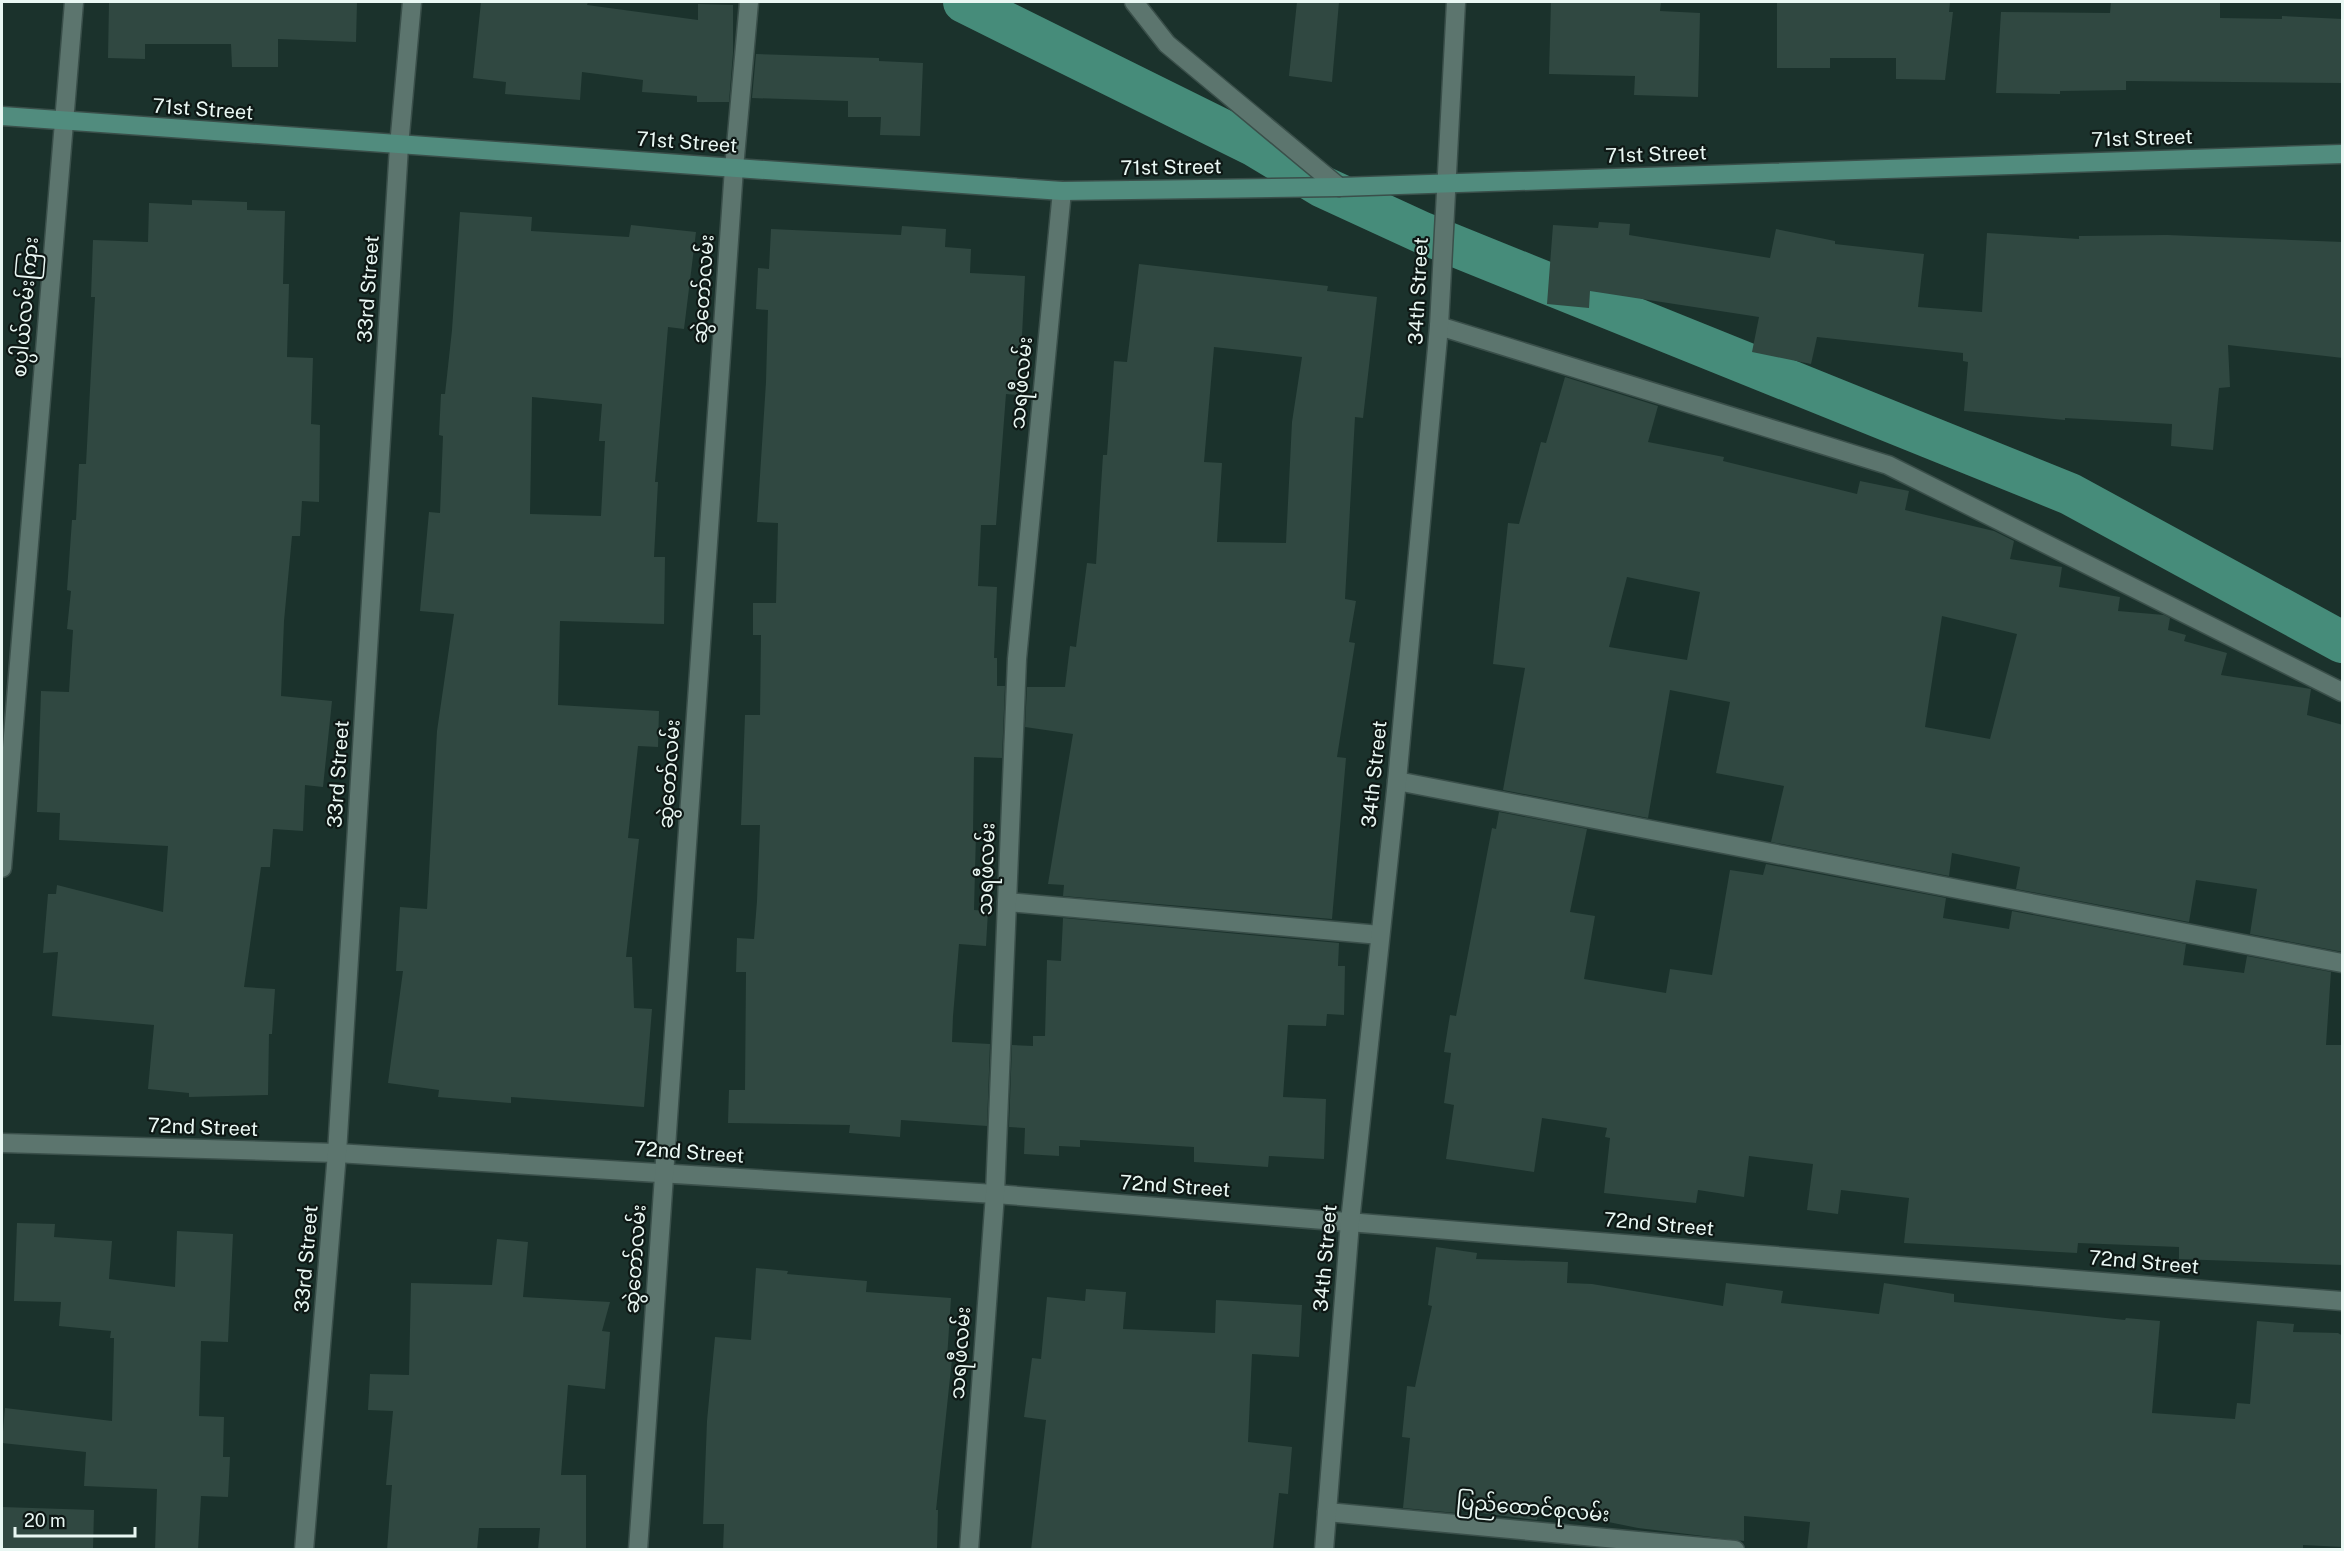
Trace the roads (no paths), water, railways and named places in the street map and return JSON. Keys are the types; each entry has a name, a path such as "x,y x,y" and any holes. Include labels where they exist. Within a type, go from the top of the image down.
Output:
{"main road":[{"name":"71st Street","path":"2,116 399,146 1062,191 1336,187 2343,154"}],"street":[{"name":"စပ္ပါယ်လမ်းကြား","path":"2,868 74,2"},
{"name":"33rd Street","path":"304,1550 337,1154 399,146 412,2"},
{"name":"ဆွဲတော်လမ်း","path":"638,1550 734,168 749,2"},
{"path":"1134,2 1167,44 1336,187"},
{"name":"34th Street","path":"1324,1550 1350,1222 1397,781 1439,326 1456,2"},
{"name":"သရဖီလမ်း","path":"969,1550 995,1194 1017,659 1062,191"},
{"path":"1439,326 1888,465 2343,692"},
{"path":"1397,781 2343,963"},
{"path":"1007,902 1380,935"},
{"name":"72nd Street","path":"2,1143 337,1154 995,1194 2343,1300"},
{"name":"ပြည်ထောင်စုလမ်း","path":"1327,1512 1735,1550"}],"waterway":[{"path":"964,2 1255,146 1323,187 1423,233 2070,494 2342,642"}]}
